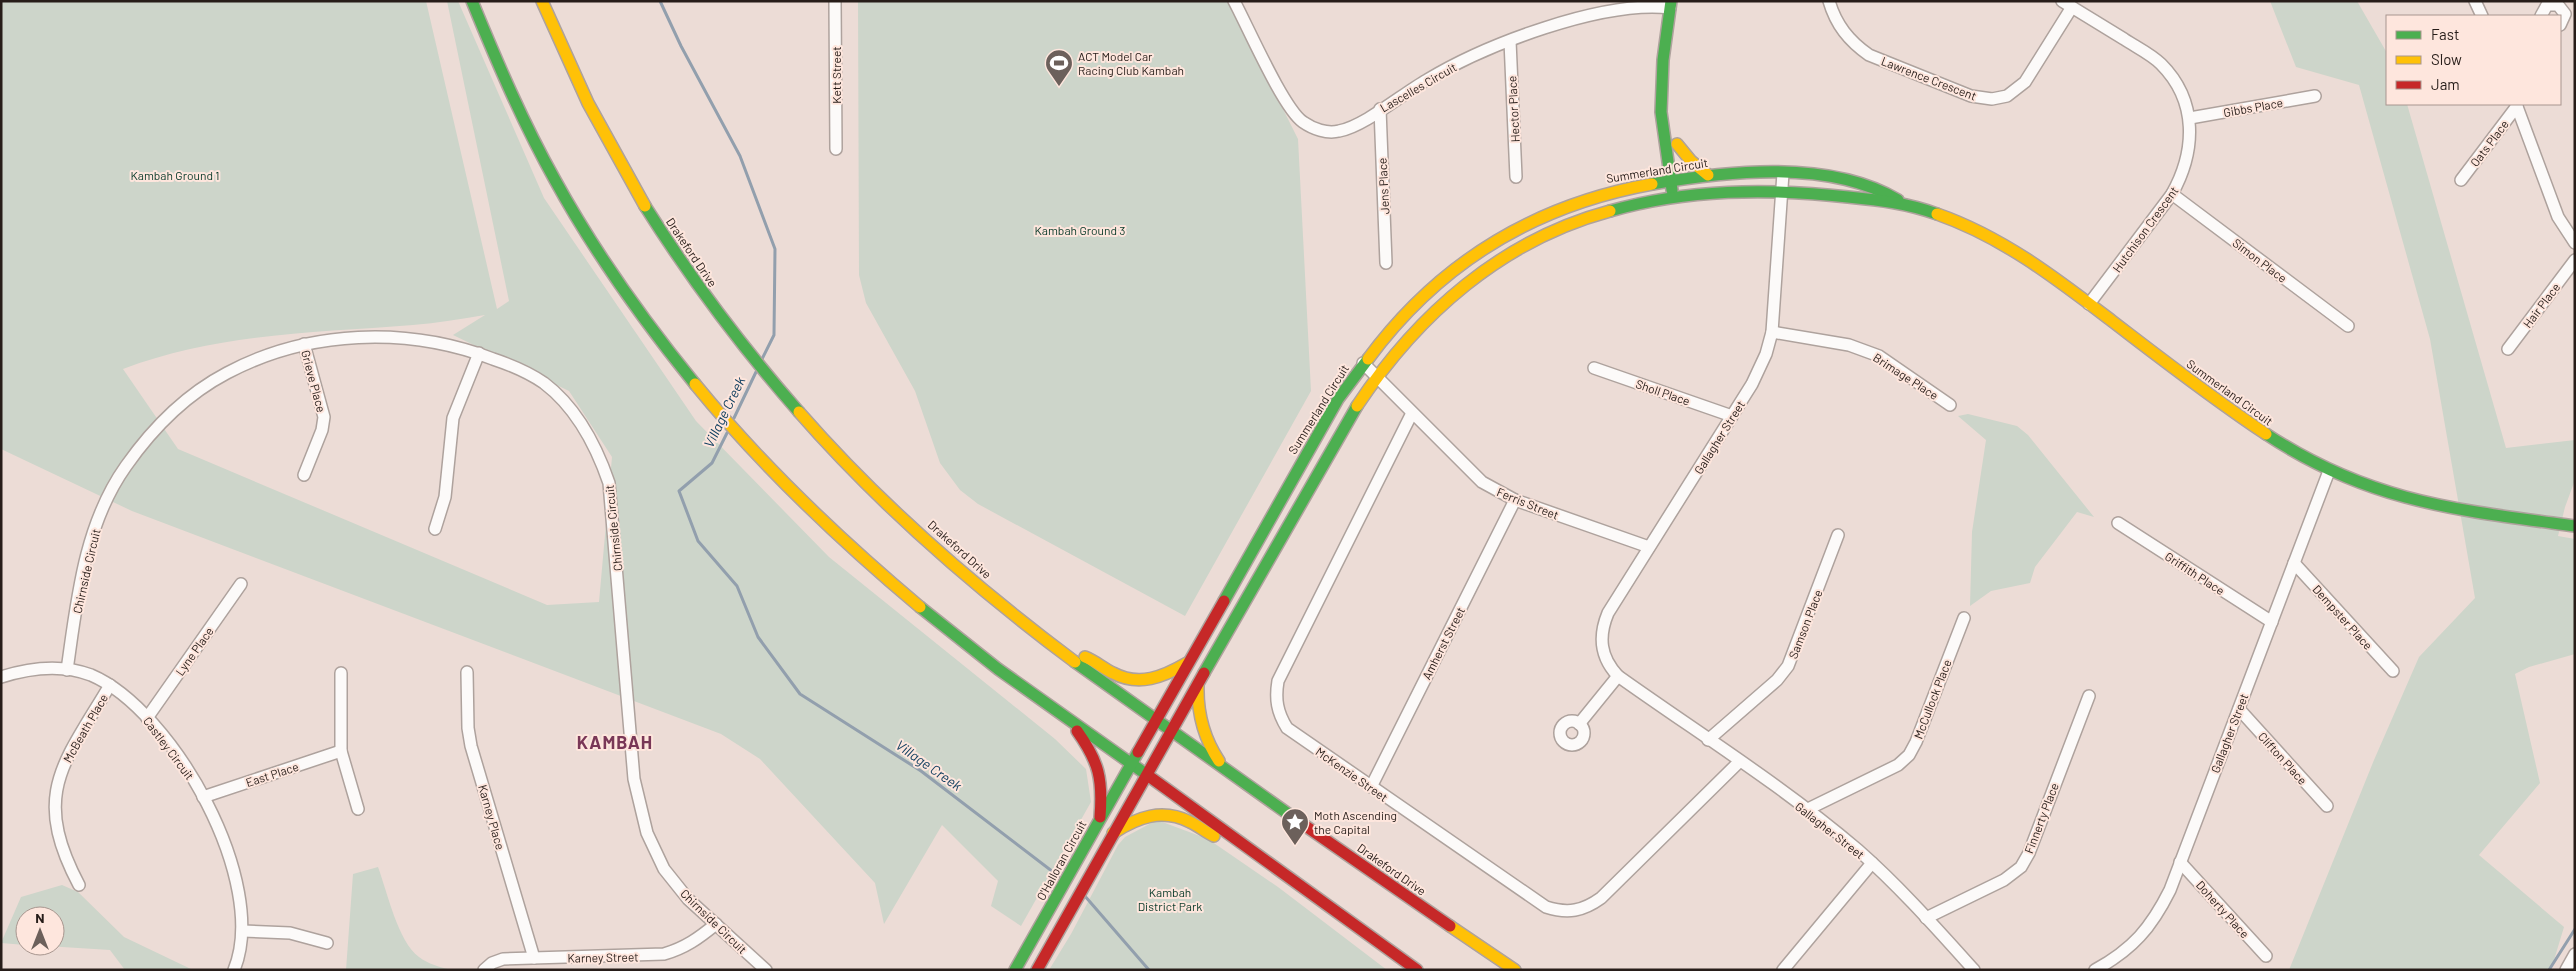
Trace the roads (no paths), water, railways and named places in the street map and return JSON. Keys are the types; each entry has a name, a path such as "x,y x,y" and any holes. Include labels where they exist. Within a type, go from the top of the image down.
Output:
{"main road":[{"path":"472,1 516,105 559,190 600,258 648,328 713,409 754,455 840,540 936,621 1244,847 1417,970"},
{"name":"Drakeford Drive","path":"542,1 576,76 618,160 688,272 735,337 828,445 889,504 981,586 1055,647 1224,769 1515,970"},
{"path":"1670,5 1663,60 1664,87 1661,112 1671,144 1679,197"},
{"path":"1642,184 1655,170 1671,144"},
{"path":"1671,144 1708,175"},
{"name":"Summerland Circuit","path":"1131,763 1326,419 1363,362 1420,298 1455,268 1489,244 1526,223 1563,206 1602,193 1642,184 1725,173 1784,173 1876,188 1902,203 1964,224 2012,248 2046,270 2276,442 2329,471 2375,489 2422,503 2569,525"},
{"name":"Summerland Circuit","path":"1147,774 1342,429 1377,377 1406,340 1439,307 1474,278 1511,252 1550,232 1590,216 1640,203 1728,191 1782,190 1902,203"},
{"path":"1055,647 1090,658 1115,674 1132,680 1154,679 1187,663"},
{"path":"1198,684 1197,705 1199,722 1209,748 1224,769"},
{"path":"1068,719 1092,752 1100,770 1103,784 1100,817"},
{"name":"O'Halloran Circuit","path":"1015,970 1131,763"},
{"path":"1037,970 1147,774"},
{"path":"1113,834 1143,816 1167,814 1183,819 1210,834 1244,847"}],"street":[{"name":"Kett Street","path":"835,1 836,149"},
{"name":"Lascelles Circuit","path":"1234,1 1288,105 1304,122 1317,129 1338,131 1352,127 1427,79 1510,41 1569,20 1610,10 1670,5"},
{"name":"Lawrence Crescent","path":"1829,1 1842,30 1854,45 1869,55 1971,96 1992,99 2007,96 2025,82 2072,8"},
{"name":"Hutchison Crescent","path":"2062,1 2161,64 2180,91 2190,118 2188,158 2182,177 2172,194 2089,304"},
{"path":"2475,1 2482,15"},
{"path":"2542,15 2547,6 2558,5 2565,14 2561,23"},
{"name":"Hector Place","path":"1510,41 1516,178"},
{"name":"Gibbs Place","path":"2190,118 2315,96"},
{"path":"2517,105 2558,217 2575,244"},
{"name":"Oats Place","path":"2461,180 2517,105"},
{"name":"Jens Place","path":"1380,109 1386,263"},
{"name":"Gallagher Street","path":"1784,173 1772,332 1762,365 1608,613 1603,626 1601,640 1603,654 1609,667 1618,676 1806,810 1872,864 1974,970"},
{"name":"Simon Place","path":"2172,194 2348,326"},
{"name":"Hair Place","path":"2508,349 2575,260"},
{"name":"Brimage Place","path":"1772,332 1859,348 1879,356 1950,405"},
{"name":"Chirnside Circuit","path":"67,670 80,584 92,536 102,508 126,465 168,416 225,374 257,359 304,344 371,337 413,340 479,354 522,370 553,391 579,420 600,456 609,483 613,511 634,779 647,833 664,869 688,899 766,970"},
{"name":"Grieve Place","path":"304,344 324,417 322,430 304,475"},
{"path":"435,529 445,497 453,418 479,354"},
{"name":"Ferris Street","path":"1363,362 1472,474 1496,491 1515,500 1649,548"},
{"name":"Sholl Place","path":"1594,368 1732,416"},
{"name":"McKenzie Street","path":"1412,413 1278,680 1276,694 1280,716 1287,728 1546,907 1560,912 1575,911 1589,907 1601,898 1739,762"},
{"name":"Gallagher Street","path":"2095,970 2117,958 2143,934 2158,913 2180,862 2329,471"},
{"name":"Amherst Street","path":"1371,787 1515,500"},
{"name":"Griffith Place","path":"2118,523 2272,622"},
{"name":"Samson Place","path":"1708,740 1777,680 1788,666 1838,535"},
{"name":"Dempster Place","path":"2294,563 2393,671"},
{"name":"Lyne Place","path":"148,718 241,584"},
{"name":"McCullock Place","path":"1806,810 1892,769 1909,755 1916,742 1964,618"},
{"name":"Castley Circuit","path":"1,677 24,670 45,668 89,675 110,685 148,718 184,765 204,797 225,847 236,882 242,910 243,931 234,970"},
{"name":"Karney Place","path":"467,672 468,728 471,746 534,958"},
{"path":"341,673 341,751 358,809"},
{"path":"1579,724 1618,676"},
{"name":"McBeath Place","path":"79,885 64,856 55,819 56,791 60,772 68,756 110,685"},
{"name":"Finnerty Place","path":"1926,918 2004,880 2021,867 2029,853 2089,696"},
{"name":"Clifton Place","path":"2238,709 2327,806"},
{"name":"East Place","path":"204,797 341,751"},
{"name":"Doherty Place","path":"2180,862 2266,956"},
{"path":"1783,970 1872,864"},
{"name":"Karney Street","path":"484,970 492,963 503,959 664,954 682,949 699,939 716,924"},
{"path":"243,931 290,933 327,943"},
{"path":"2566,970 2575,954"}],"waterway":[{"name":"Village Creek","path":"660,1 681,46 740,156 775,249 774,335 762,359"},
{"name":"Village Creek","path":"734,418 756,372"},
{"name":"Village Creek","path":"727,433 712,463 679,491 698,541 737,586 758,637 800,694 921,771 1061,878"},
{"name":"Village Creek","path":"1084,895 1149,970"},
{"path":"2549,970 2575,929"}],"place":[{"name":"ACT Model Car Racing Club Kambah","path":"1059,87"},
{"name":"Moth Ascending the Capital","path":"1295,846"}],"district":[{"name":"KAMBAH","path":"615,742"}],"park label":[{"name":"Kambah Ground 1","path":"175,175"},
{"name":"Kambah Ground 3","path":"1080,230"},
{"name":"Kambah District Park","path":"1170,899"}]}
